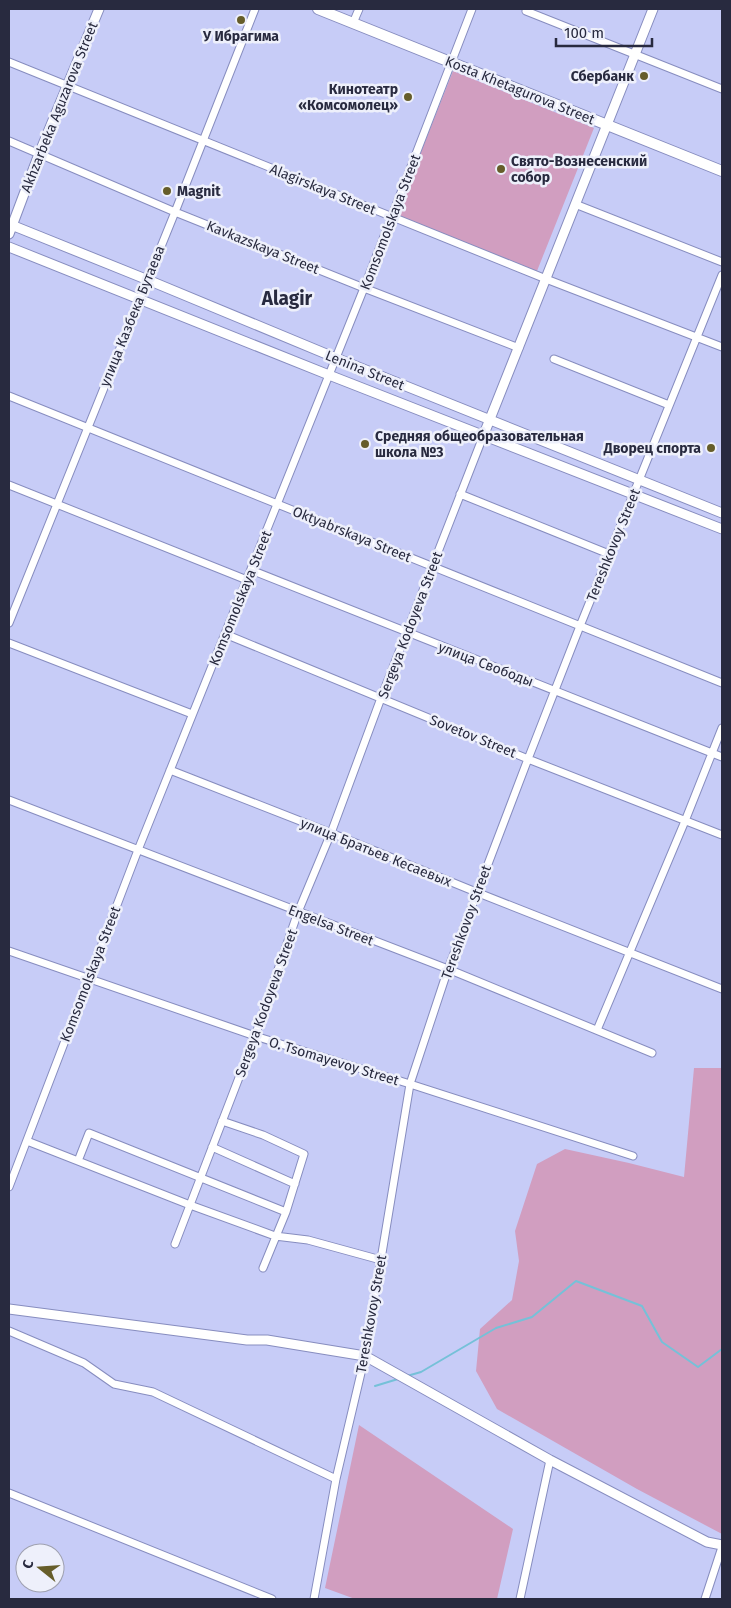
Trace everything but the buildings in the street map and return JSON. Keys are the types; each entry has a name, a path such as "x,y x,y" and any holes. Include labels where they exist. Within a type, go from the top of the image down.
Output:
{"main road":[{"name":"Kosta Khetagurova Street","path":"318,9 722,171"}],"street":[{"name":"Akhzarbeka Aguzarova Street","path":"10,228 98,9"},
{"name":"улица Казбека Бутаева","path":"9,623 204,140 254,9"},
{"path":"354,23 359,9"},
{"name":"Komsomolskaya Street","path":"9,1187 138,850 364,288 472,9"},
{"name":"Sergeya Kodoyeva Street","path":"175,1244 255,1036 298,912 331,833 460,494 653,9"},
{"path":"526,11 722,89"},
{"name":"Alagirskaya Street","path":"9,62 546,279 722,346"},
{"name":"Kavkazskaya Street","path":"9,141 175,212 519,348"},
{"path":"575,204 722,262"},
{"name":"Lenina Street","path":"10,228 148,280 336,358 722,513"},
{"name":"Lenina Street","path":"9,246 722,529"},
{"name":"Tereshkovoy Street","path":"314,1599 336,1479 365,1356 410,1084 476,892 554,691 722,275"},
{"path":"554,359 669,405"},
{"name":"Oktyabrskaya Street","path":"9,396 722,683"},
{"path":"9,485 247,580"},
{"path":"460,494 609,554"},
{"name":"улица Свободы","path":"251,570 722,757"},
{"name":"Sovetov Street","path":"225,634 528,759 722,835"},
{"path":"9,643 192,714"},
{"path":"597,1030 686,821 722,728"},
{"name":"улица Братьев Кесаевых","path":"170,770 722,989"},
{"name":"Engelsa Street","path":"9,800 448,969 652,1053"},
{"name":"O. Tsomayevoy Street","path":"9,951 255,1036 633,1156"},
{"path":"222,1121 263,1135 304,1154 286,1212 263,1268"},
{"path":"78,1161 89,1133 286,1212"},
{"path":"27,1141 275,1236 308,1240 381,1260"},
{"path":"212,1148 295,1184"},
{"path":"9,1309 247,1340 267,1340 365,1356 550,1460 707,1542 722,1546 705,1599"},
{"path":"9,1332 84,1362 114,1384 153,1392 336,1479"},
{"path":"520,1599 550,1460"},
{"path":"9,1493 272,1599"}],"shaded area":[{"path":"453,71 594,128 537,271 396,215"},
{"path":"694,1068 722,1068 722,1534 637,1489 497,1409 476,1371 480,1329 512,1300 519,1261 515,1231 537,1164 565,1149 684,1177"},
{"path":"359,1425 513,1529 497,1599 355,1599 325,1588"}],"waterway":[{"path":"407,1376 421,1372 496,1328 532,1317 576,1281 642,1306 662,1342 698,1367 722,1349"},
{"path":"375,1386 398,1379"}],"place":[{"name":"У Ибрагима","path":"241,20"},
{"name":"Сбербанк","path":"644,76"},
{"name":"Кинотеатр «Комсомолец»","path":"408,97"},
{"name":"Свято-Вознесенский собор","path":"501,169"},
{"name":"Magnit","path":"167,191"},
{"name":"Средняя общеобразовательная школа №3","path":"365,444"},
{"name":"Дворец спорта","path":"711,448"}],"district":[{"name":"Alagir","path":"287,298"}]}
